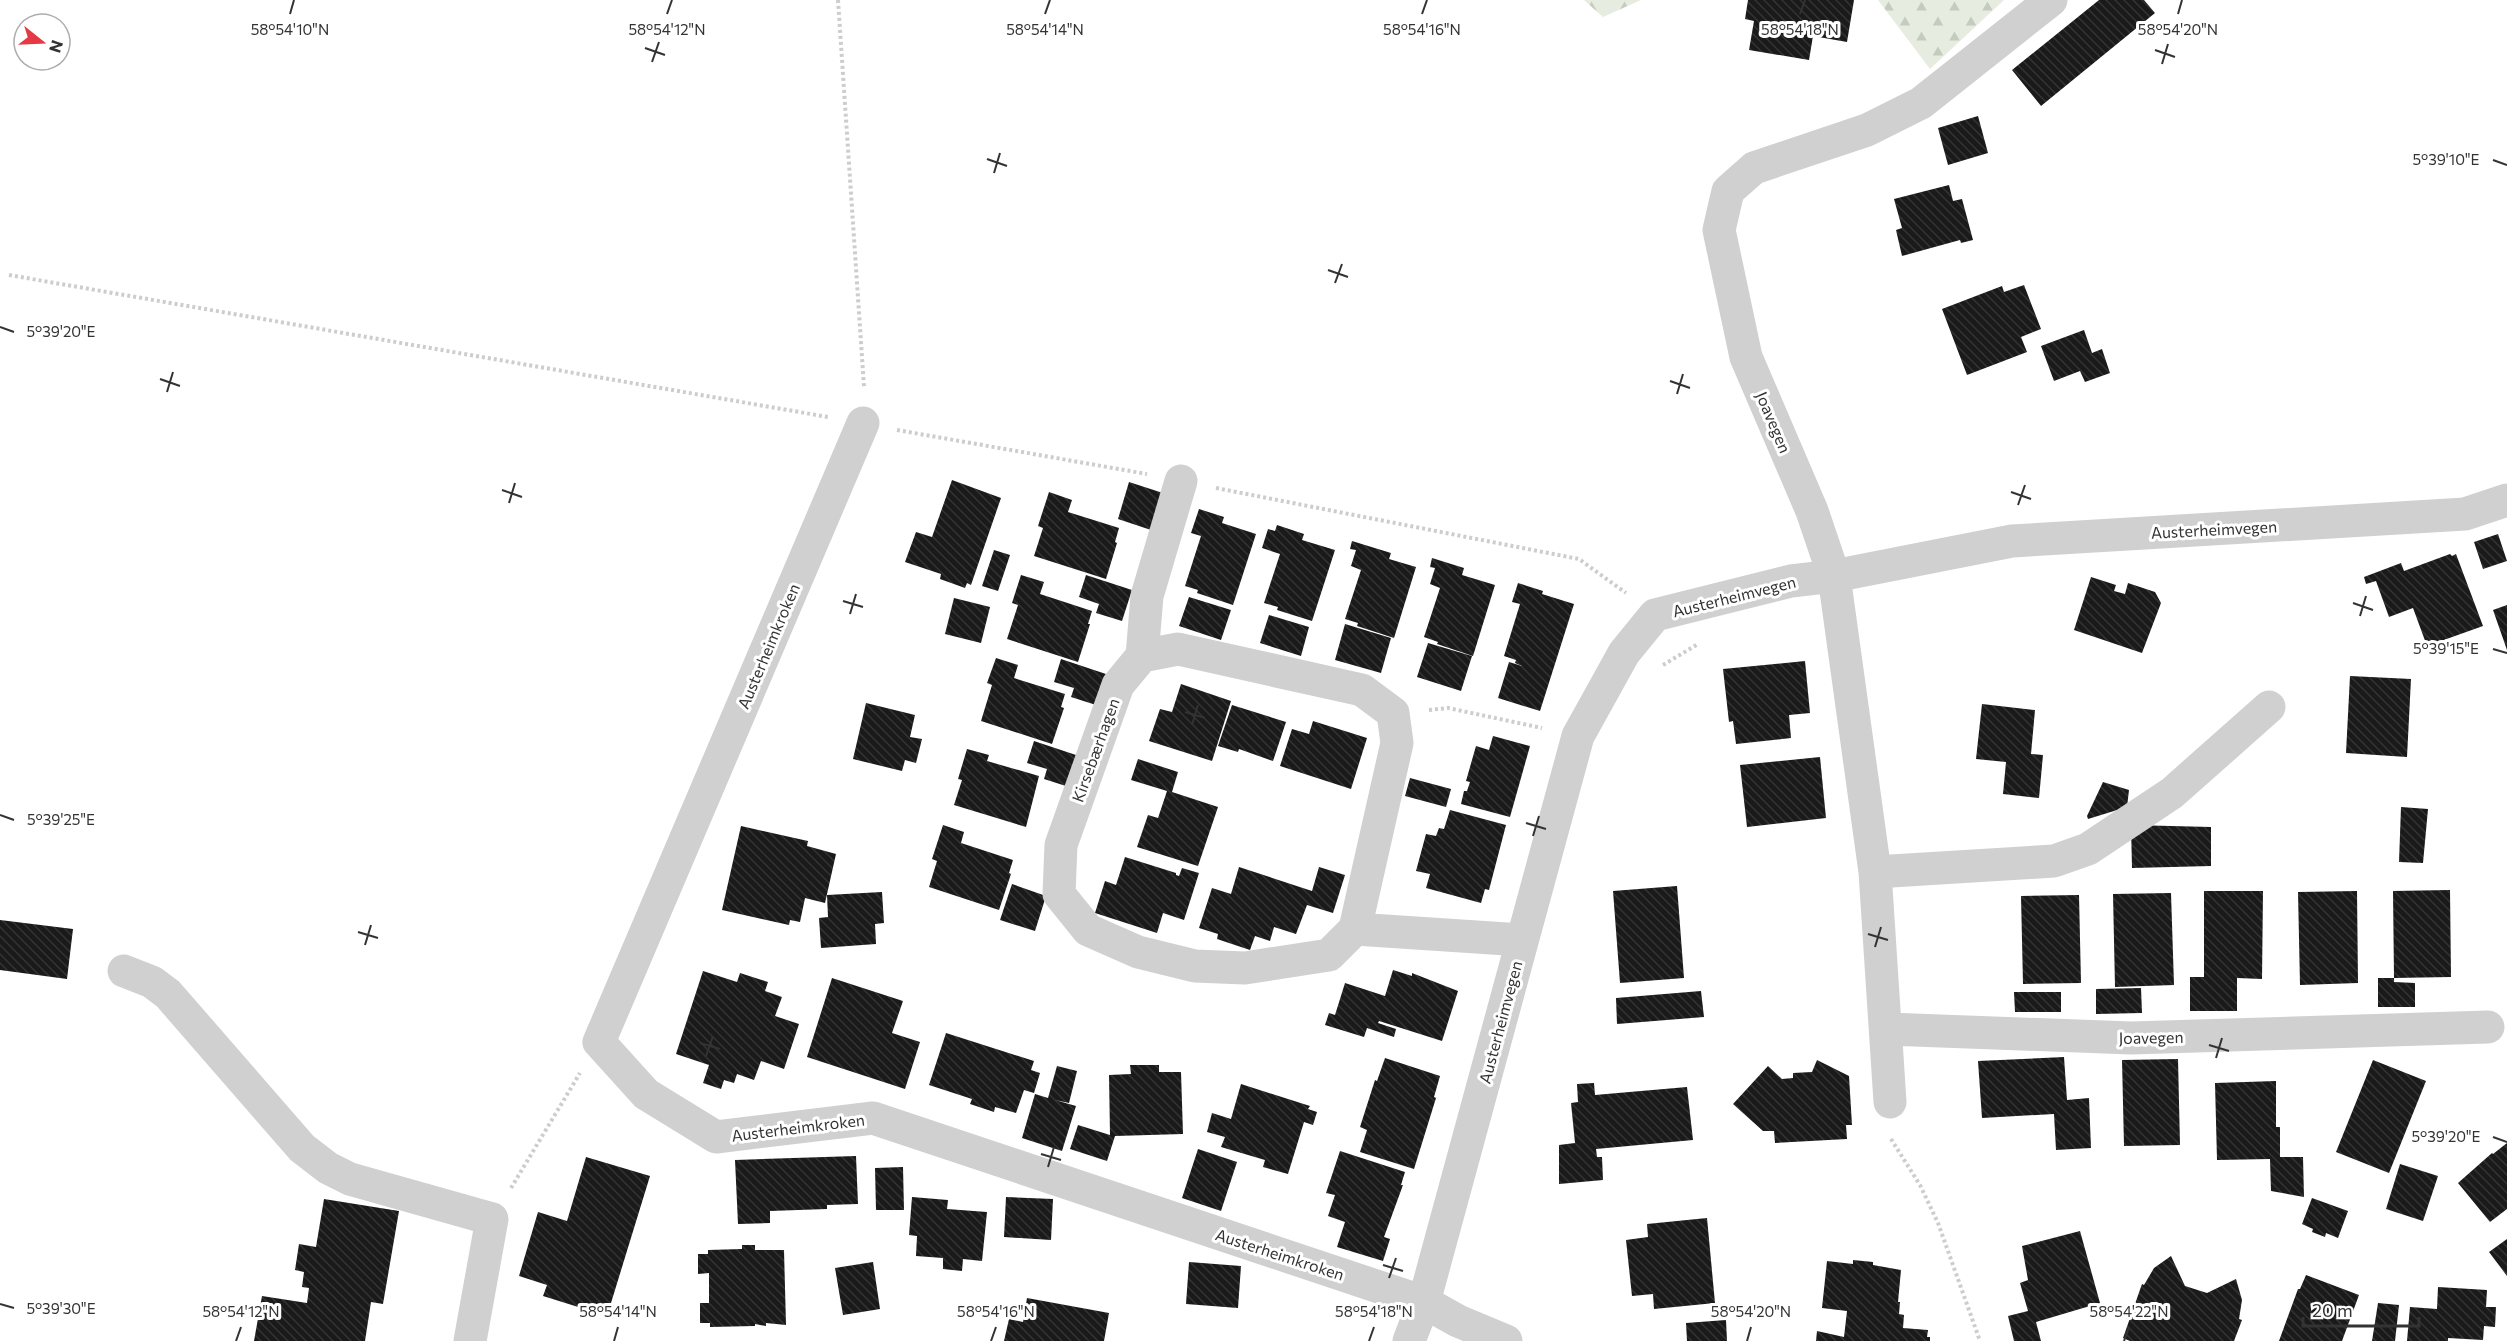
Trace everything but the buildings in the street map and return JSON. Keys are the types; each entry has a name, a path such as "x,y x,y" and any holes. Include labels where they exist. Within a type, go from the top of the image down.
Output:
{"street":[{"name":"Joavegen","path":"1890,1102 1875,872 1834,576 1812,512 1746,357 1719,230 1728,191 1754,168 1867,130 1921,103 2051,0"},
{"name":"Austerheimkroken","path":"863,423 599,1042 646,1094 716,1137 873,1118 1424,1302 1458,1321 1506,1341"},
{"path":"1181,481 1147,596 1142,656 1178,649 1362,690 1393,713 1397,743 1356,929 1522,940"},
{"name":"Austerheimvegen","path":"1409,1341 1424,1302 1578,736 1624,653 1655,615 1791,581 1834,576 2012,541 2465,514 2507,500"},
{"name":"Kirsebærhagen","path":"1142,656 1118,685 1061,845 1059,894 1088,930 1138,952 1195,966 1245,968 1329,955 1356,929"},
{"path":"1875,872 2054,861 2088,849 2172,792 2269,707"},
{"path":"124,971 152,982 168,994 302,1148 328,1168 376,1187 492,1219 470,1341"},
{"name":"Joavegen","path":"1887,1029 2131,1038 2488,1027"}],"path":[{"path":"838,0 864,373 863,423"},
{"path":"9,275 766,404 1181,481 1580,559 1655,615"},
{"path":"1662,666 1702,642"},
{"path":"1393,713 1448,708 1578,736"},
{"path":"492,1219 599,1042"},
{"path":"1890,1102 1891,1140 1920,1185 1938,1222 1980,1341"}],"green space":[{"path":"1584,0 1641,0 1603,17"},
{"path":"1878,0 2004,0 1930,69"}]}
